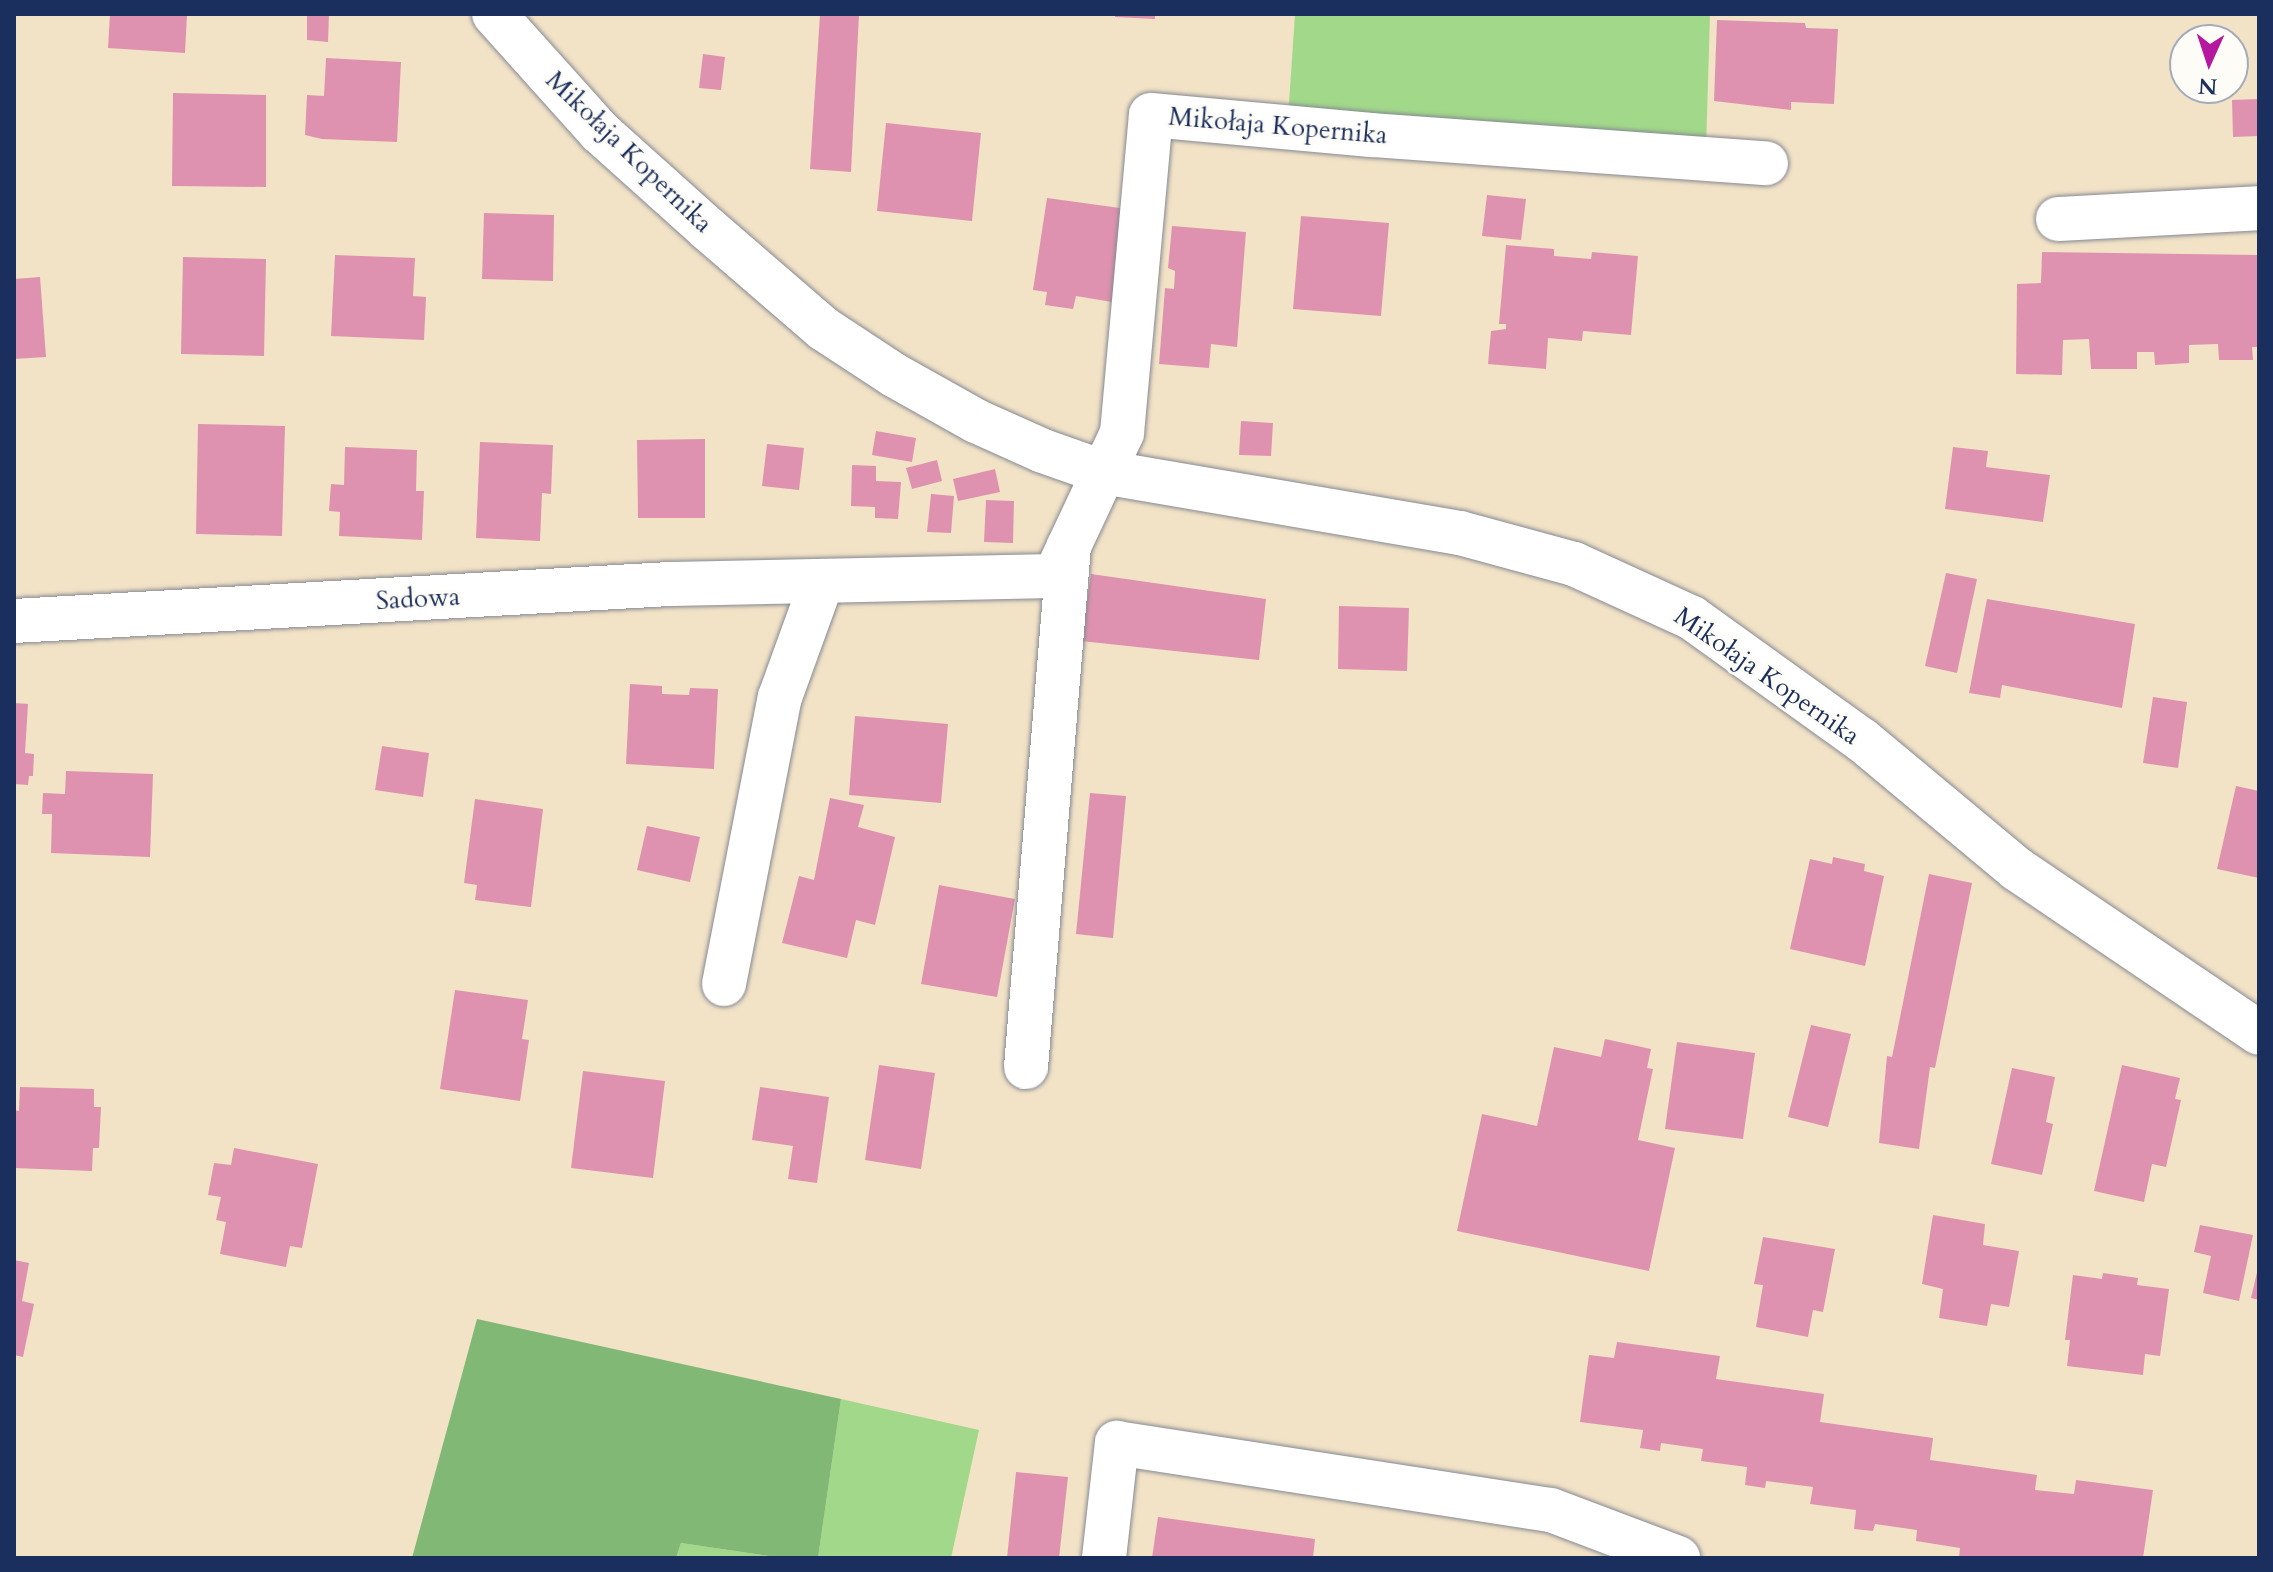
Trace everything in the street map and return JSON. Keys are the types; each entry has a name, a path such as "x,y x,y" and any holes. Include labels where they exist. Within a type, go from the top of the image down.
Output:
{"street":[{"name":"Mikołaja Kopernika","path":"494,14 600,132 824,329 894,375 976,421 1043,451 1103,472 1460,533 1574,564 1692,618 1862,740 2017,869 2259,1033"},
{"name":"Mikołaja Kopernika","path":"1103,472 1122,433 1151,115 1371,135 1766,163"},
{"path":"2058,219 2259,208"},
{"name":"Sadowa","path":"14,621 670,584 1055,576 1103,472"},
{"path":"1026,1067 1069,546"},
{"path":"724,984 780,697 822,581"},
{"path":"1104,1558 1117,1443 1551,1510 1678,1558"}],"green space":[{"path":"1295,14 1710,14 1706,148 1288,118"},
{"path":"477,1319 841,1399 818,1558 783,1558 681,1543 676,1558 412,1558"},
{"path":"841,1399 979,1430 951,1558 818,1558"},
{"path":"681,1543 783,1558 676,1558"}],"building":[{"path":"110,14 187,14 185,53 108,48"},
{"path":"307,14 329,14 328,42 307,40"},
{"path":"820,14 859,14 851,172 810,169"},
{"path":"1115,14 1155,14 1155,19 1115,17"},
{"path":"1717,20 1805,23 1806,28 1838,29 1834,104 1791,102 1791,110 1714,101"},
{"path":"703,54 725,57 721,90 699,88"},
{"path":"326,58 401,62 397,142 322,139 305,135 307,95 324,96"},
{"path":"173,93 266,95 266,187 172,186"},
{"path":"2249,99 2259,99 2259,136 2233,137 2232,104 2249,104"},
{"path":"886,123 981,133 972,221 877,211"},
{"path":"1487,195 1526,199 1521,240 1482,236"},
{"path":"1047,198 1127,209 1112,302 1076,296 1073,309 1045,305 1047,292 1033,290"},
{"path":"484,213 554,215 553,281 482,279"},
{"path":"1301,216 1389,223 1381,316 1293,309"},
{"path":"1172,226 1246,232 1237,347 1211,344 1209,368 1159,364 1165,288 1174,289 1175,271 1168,268"},
{"path":"1506,245 1554,249 1554,256 1591,259 1592,252 1638,256 1631,335 1583,331 1582,341 1548,338 1546,369 1488,364 1491,331 1506,329 1506,324 1499,324"},
{"path":"2042,252 2259,255 2259,347 2252,347 2253,360 2219,360 2218,344 2189,345 2189,363 2155,365 2154,352 2137,352 2137,369 2091,369 2089,339 2063,340 2062,375 2016,374 2017,284 2041,283"},
{"path":"335,255 415,258 413,296 426,297 424,340 331,336"},
{"path":"183,257 266,259 264,356 181,354"},
{"path":"40,277 46,357 14,359 14,279"},
{"path":"1241,421 1273,423 1271,456 1239,455"},
{"path":"198,424 285,426 282,536 196,534"},
{"path":"876,431 916,438 912,462 872,455"},
{"path":"705,439 705,518 638,518 637,440"},
{"path":"480,442 553,445 551,494 542,493 540,541 476,538"},
{"path":"767,444 804,448 799,490 762,486"},
{"path":"345,447 417,450 416,491 424,491 422,540 339,536 340,512 329,511 331,484 344,485"},
{"path":"1953,447 1988,451 1986,467 2050,475 2043,522 1945,509"},
{"path":"937,460 942,481 912,489 906,468"},
{"path":"852,465 876,466 876,481 901,482 898,519 875,518 875,507 851,506"},
{"path":"995,469 1000,492 958,501 953,479"},
{"path":"931,494 954,496 951,533 927,532"},
{"path":"986,500 1014,501 1013,543 984,542"},
{"path":"1946,573 1977,579 1957,673 1925,666"},
{"path":"1091,574 1266,599 1259,660 1081,641"},
{"path":"1987,599 2135,624 2122,708 2002,685 2000,698 1969,693"},
{"path":"1339,606 1409,608 1407,671 1338,669"},
{"path":"630,684 662,686 662,694 689,695 690,688 718,689 714,769 626,764"},
{"path":"2153,697 2187,702 2178,768 2143,763"},
{"path":"14,703 28,704 25,753 34,754 33,776 29,776 28,785 14,784"},
{"path":"855,716 948,724 941,803 849,795"},
{"path":"382,746 429,753 423,797 375,790"},
{"path":"66,771 153,774 150,857 51,853 52,814 42,814 43,793 65,794"},
{"path":"2236,786 2259,791 2259,878 2217,869"},
{"path":"1090,793 1126,796 1113,938 1076,934"},
{"path":"830,798 864,805 858,827 895,837 875,925 856,920 847,958 782,943 799,876 814,880"},
{"path":"475,799 543,809 531,907 475,900 477,885 464,883"},
{"path":"647,826 700,837 690,882 637,870"},
{"path":"1833,857 1865,864 1864,871 1884,876 1865,966 1790,949 1810,859 1832,864"},
{"path":"1929,874 1972,883 1935,1068 1930,1067 1919,1149 1879,1143 1887,1056 1892,1057"},
{"path":"939,885 1015,899 997,997 921,984"},
{"path":"455,990 528,1000 522,1039 529,1040 520,1101 440,1089"},
{"path":"1811,1025 1851,1034 1828,1127 1788,1117"},
{"path":"1605,1039 1651,1049 1647,1068 1653,1069 1638,1140 1675,1148 1649,1271 1457,1231 1482,1114 1537,1126 1554,1047 1601,1057"},
{"path":"1677,1042 1755,1053 1743,1139 1665,1129"},
{"path":"879,1065 935,1073 921,1169 865,1160"},
{"path":"2122,1065 2180,1078 2175,1099 2181,1100 2166,1167 2152,1164 2144,1202 2094,1191"},
{"path":"2012,1068 2055,1077 2046,1122 2053,1124 2042,1175 1991,1164"},
{"path":"583,1071 665,1081 653,1178 571,1168"},
{"path":"20,1087 94,1089 94,1107 101,1107 99,1148 93,1148 92,1171 14,1168 14,1110 19,1111"},
{"path":"760,1087 829,1097 817,1183 788,1179 793,1146 752,1140"},
{"path":"234,1148 318,1164 302,1248 290,1246 286,1267 220,1254 226,1222 216,1220 221,1197 208,1195 214,1163 231,1165"},
{"path":"1933,1215 1985,1224 1983,1245 2019,1251 2009,1307 1991,1304 1987,1326 1939,1318 1943,1289 1922,1284"},
{"path":"2200,1225 2253,1235 2239,1301 2203,1293 2211,1256 2194,1252"},
{"path":"1763,1237 1835,1249 1823,1312 1813,1310 1808,1337 1756,1327 1763,1285 1754,1284"},
{"path":"14,1260 29,1263 22,1301 34,1304 23,1357 14,1355"},
{"path":"2259,1269 2259,1300 2251,1298"},
{"path":"2103,1273 2138,1278 2137,1285 2169,1289 2160,1356 2145,1354 2143,1375 2067,1366 2070,1340 2065,1340 2073,1275 2102,1279"},
{"path":"1617,1342 1720,1356 1716,1379 1824,1394 1820,1422 1933,1438 1930,1460 2037,1475 2035,1490 2074,1494 2076,1480 2153,1490 2143,1558 1959,1558 1960,1548 1916,1541 1917,1530 1875,1524 1873,1531 1854,1529 1856,1510 1810,1504 1813,1487 1766,1481 1765,1488 1745,1485 1747,1467 1701,1461 1703,1449 1661,1443 1660,1451 1640,1448 1643,1430 1580,1422 1589,1355 1614,1358"},
{"path":"1016,1472 1068,1477 1059,1558 1007,1558"},
{"path":"1158,1517 1315,1539 1313,1558 1152,1558"}]}
